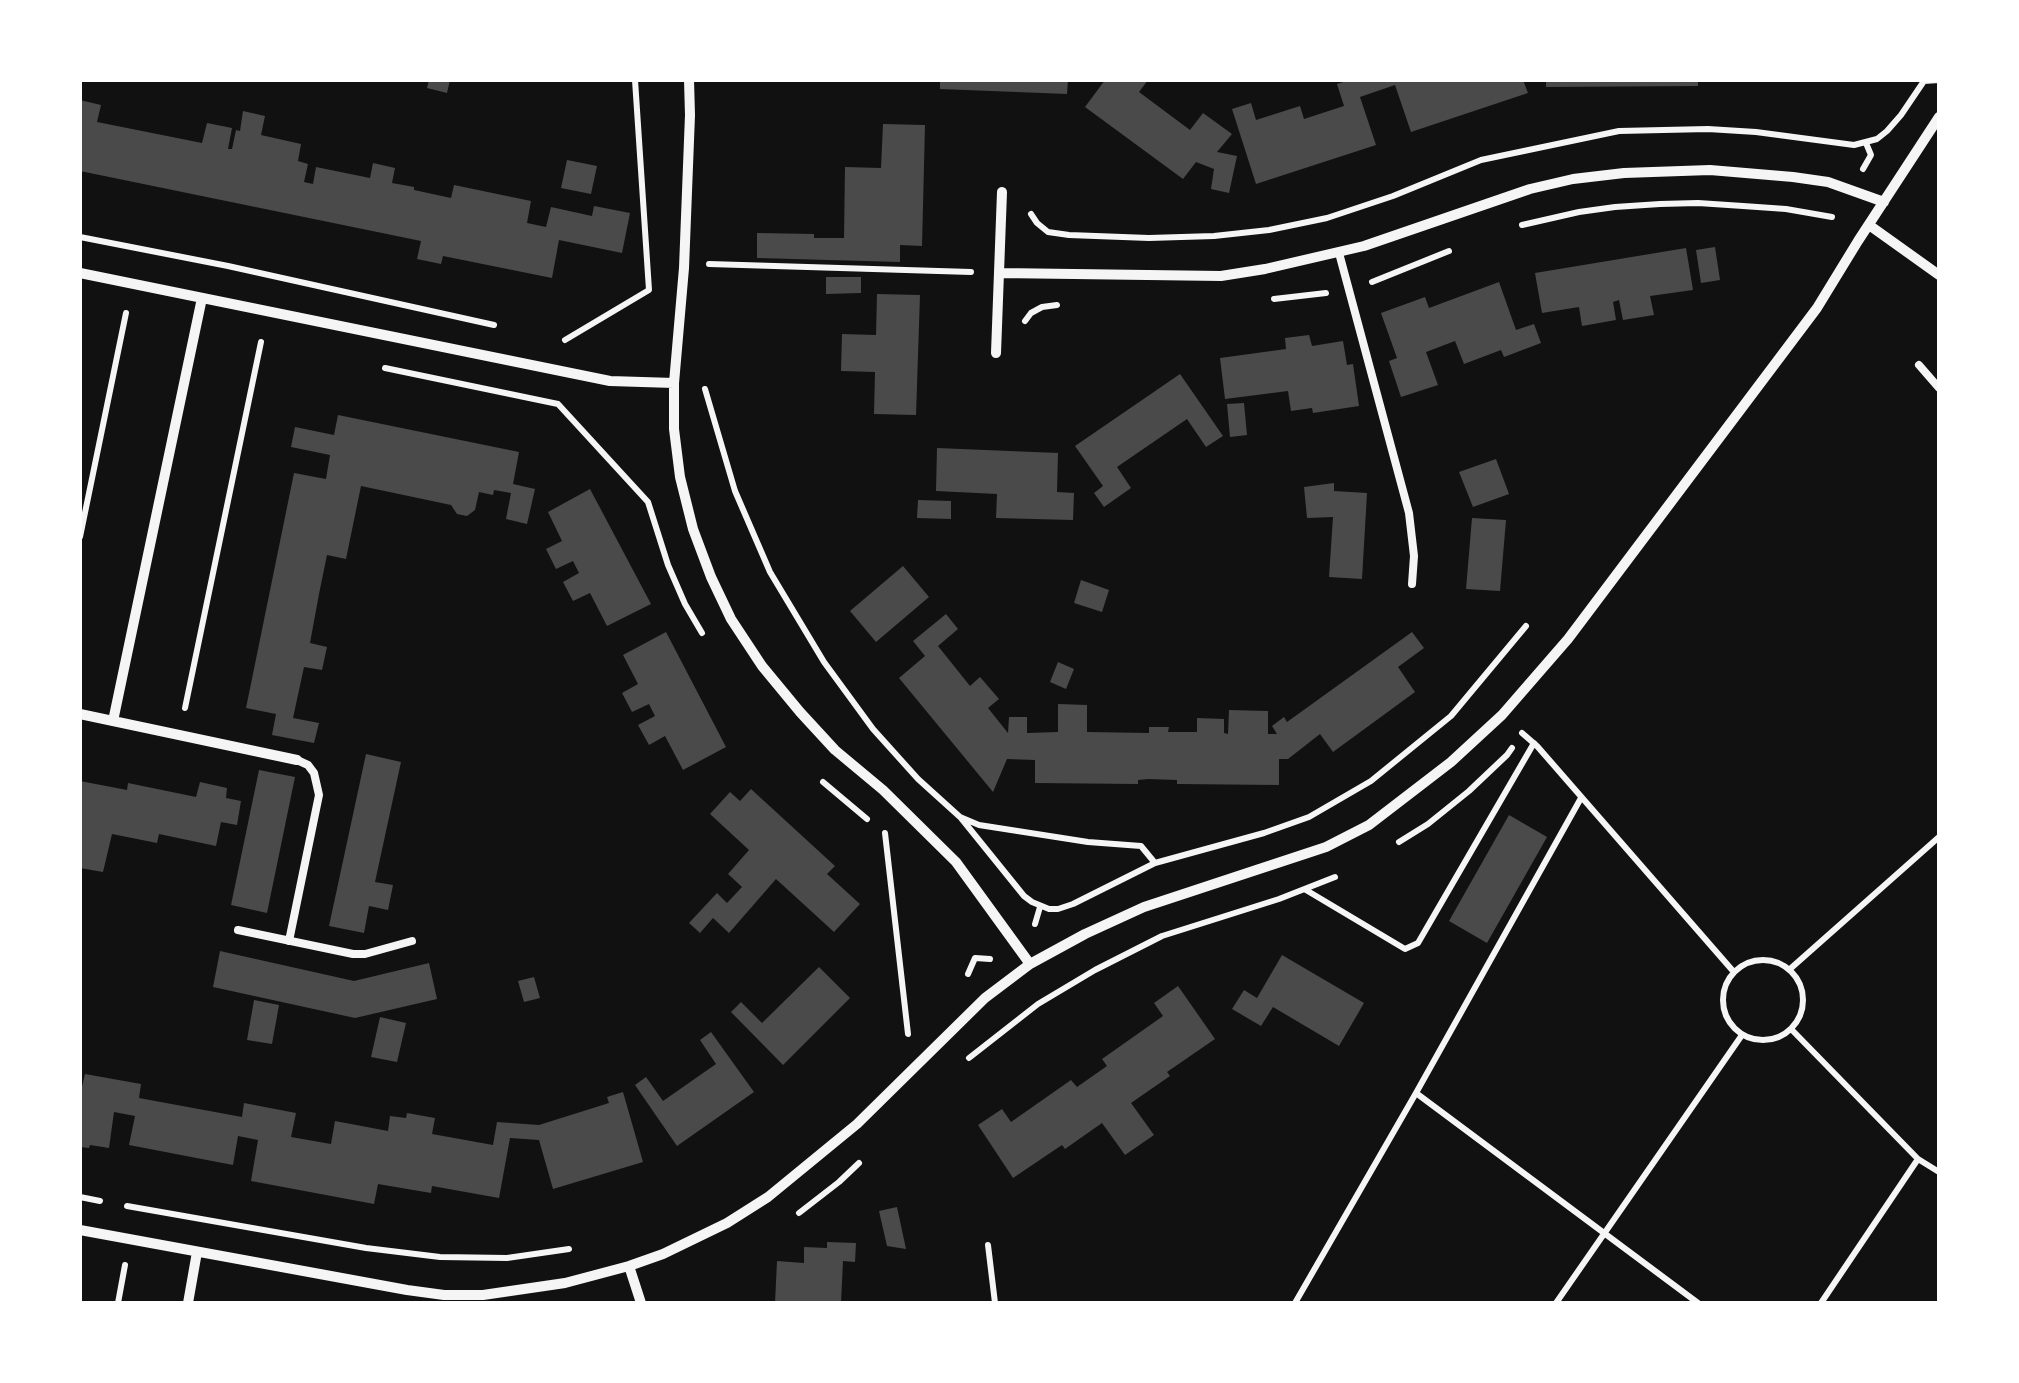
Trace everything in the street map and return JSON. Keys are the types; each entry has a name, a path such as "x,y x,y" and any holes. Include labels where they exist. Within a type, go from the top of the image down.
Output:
{"street":[{"path":"689,80 684,268 674,429 680,477 711,577 731,619 762,666 836,750 907,812 956,862 1030,964"},
{"path":"80,1230 444,1295 565,1283 663,1254 727,1223 768,1197 857,1124 985,998 1030,964 1144,907 1340,840 1368,825 1426,781 1502,715 1568,639 1818,308 1939,117"},
{"path":"1000,273 1221,276 1265,270 1339,253 1530,188 1624,173 1710,170 1792,176 1828,182 1884,202"},
{"path":"996,352 1002,192"},
{"path":"1869,225 1939,275"},
{"path":"80,273 610,381 674,383"},
{"path":"113,721 202,298"},
{"path":"80,714 297,760"},
{"path":"188,1303 197,1252"},
{"path":"630,1266 641,1303"}],"lane":[{"path":"1339,253 1408,514 1414,556 1412,584"},
{"path":"1919,365 1939,388"},
{"path":"288,941 319,795 314,772 297,760"},
{"path":"238,930 365,954 412,941"}],"path":[{"path":"636,80 649,290"},
{"path":"80,237 494,325"},
{"path":"549,337 567,341 684,268 702,264 1000,273"},
{"path":"110,310 144,317"},
{"path":"80,537 126,314"},
{"path":"196,328 279,346"},
{"path":"180,735 261,342"},
{"path":"372,365 558,404 648,502 668,566 703,634"},
{"path":"704,388 734,491 770,572 824,662 872,729 918,780 960,818 1024,896 1040,907 1058,909 1073,904 1155,863 1309,817 1371,781 1451,716 1526,626"},
{"path":"1502,715 1534,743 1733,971"},
{"path":"1396,844 1469,791 1507,756 1522,732"},
{"path":"1305,889 1406,948 1418,943 1534,743"},
{"path":"820,778 896,843"},
{"path":"1295,1303 1580,798"},
{"path":"960,818 1026,833 1141,846 1155,863"},
{"path":"886,834 908,1035 919,1025"},
{"path":"1790,969 1939,837"},
{"path":"961,1066 1038,1004 1162,936 1341,874"},
{"path":"974,958 990,959 1015,943 1036,922 1040,907"},
{"path":"960,982 969,972 975,942"},
{"path":"1766,960 1790,969 1803,992 1804,1006 1792,1030 1768,1041 1742,1035 1725,1014 1723,1000 1733,971 1766,960"},
{"path":"1792,1030 1918,1159 1939,1172"},
{"path":"1556,1303 1742,1035"},
{"path":"1416,1093 1698,1303"},
{"path":"793,1218 867,1156"},
{"path":"1821,1303 1918,1159"},
{"path":"80,1197 366,1248 440,1257 506,1258 580,1246"},
{"path":"118,1303 130,1239"},
{"path":"988,1245 995,1303"}],"building":[{"path":"429,80 450,80 447,93 427,88"},
{"path":"940,80 1068,80 1067,94 940,89"},
{"path":"1105,80 1148,80 1139,92 1190,130 1203,113 1232,134 1217,152 1237,156 1229,193 1211,189 1214,169 1196,162 1183,179 1085,107"},
{"path":"1350,80 1523,80 1528,93 1411,132 1395,85 1360,97 1376,145 1256,184 1232,109 1251,103 1256,120 1300,106 1304,119 1344,106 1337,84"},
{"path":"1546,80 1698,80 1698,86 1546,87"},
{"path":"80,100 101,105 97,122 202,143 207,123 232,128 228,149 232,149 236,130 240,131 243,111 265,116 261,135 301,144 298,161 308,164 304,182 313,184 316,167 370,178 373,163 395,168 392,183 414,190 451,198 454,185 531,201 527,223 546,227 551,207 592,216 594,206 630,213 622,253 559,240 552,278 443,256 441,264 417,259 421,241 80,171"},
{"path":"883,124 925,125 922,246 900,245 900,262 757,258 757,233 844,238 845,167 881,168"},
{"path":"567,160 597,166 591,194 561,188"},
{"path":"1715,247 1720,280 1701,283 1696,250"},
{"path":"1686,248 1693,290 1650,296 1654,315 1623,320 1619,300 1613,302 1616,320 1582,326 1579,307 1542,313 1535,273"},
{"path":"826,277 861,277 861,293 826,294"},
{"path":"1499,282 1516,330 1534,324 1541,343 1504,357 1501,350 1464,364 1455,341 1426,352 1438,385 1401,397 1389,361 1397,358 1381,313 1425,297 1429,308"},
{"path":"877,294 920,295 916,415 874,414 875,372 841,371 842,334 876,335"},
{"path":"1309,335 1312,346 1343,341 1347,365 1353,364 1359,406 1313,413 1312,408 1291,411 1288,391 1225,399 1220,358 1286,349 1285,338"},
{"path":"1180,374 1223,436 1206,447 1187,419 1117,467 1131,488 1104,507 1094,493 1103,486 1075,446"},
{"path":"1244,403 1247,435 1230,437 1227,404"},
{"path":"338,415 519,452 513,484 535,489 527,524 506,519 511,493 479,492 475,510 467,516 457,514 451,505 361,486 346,559 327,555 310,643 327,647 322,670 304,667 293,718 319,723 314,743 272,735 276,714 246,708 294,473 326,479 330,455 291,447 295,427 334,435"},
{"path":"937,448 1058,453 1057,492 1074,493 1073,520 996,518 997,494 936,491"},
{"path":"1496,459 1509,494 1473,507 1459,472"},
{"path":"1334,483 1334,491 1367,493 1362,579 1329,577 1333,517 1307,518 1304,487"},
{"path":"590,489 651,604 607,626 590,593 573,601 563,582 579,573 573,561 556,569 546,549 562,541 548,512"},
{"path":"918,500 951,501 951,519 917,518"},
{"path":"1472,518 1506,520 1500,591 1466,589"},
{"path":"903,566 929,597 876,642 850,611"},
{"path":"1081,580 1109,590 1102,612 1074,603"},
{"path":"946,614 958,629 938,646 970,686 980,677 999,699 988,708 1008,733 1009,717 1027,717 1027,733 1058,732 1058,704 1087,705 1087,732 1149,733 1149,727 1169,727 1168,732 1197,732 1197,718 1224,719 1224,733 1228,734 1229,710 1268,711 1268,734 1277,734 1272,726 1284,717 1287,722 1412,632 1424,648 1398,667 1415,692 1333,752 1320,734 1288,759 1279,759 1279,785 1177,784 1177,780 1148,779 1138,780 1138,784 1035,783 1035,760 1007,759 993,792 899,678 925,656 913,641"},
{"path":"666,632 726,747 683,770 665,736 649,745 638,725 655,716 649,704 632,712 622,693 638,684 623,655"},
{"path":"1058,662 1074,669 1066,689 1050,682"},
{"path":"366,754 401,762 375,882 393,885 388,910 369,906 364,933 329,926"},
{"path":"259,770 295,777 267,913 231,905"},
{"path":"80,781 127,790 128,783 196,797 200,782 227,788 226,798 241,801 237,825 221,822 216,846 159,834 157,843 112,834 103,872 80,868"},
{"path":"751,789 835,866 827,874 860,904 834,932 776,879 729,933 713,918 700,933 689,923 717,893 727,903 742,887 728,874 749,850 710,814 730,792 740,801"},
{"path":"1509,815 1547,837 1487,943 1449,921"},
{"path":"220,951 354,981 429,963 437,999 355,1018 213,987"},
{"path":"1282,955 1364,1003 1339,1046 1273,1007 1261,1026 1232,1009 1244,990 1257,998"},
{"path":"819,967 850,998 783,1065 731,1012 741,1002 762,1023"},
{"path":"534,977 540,998 524,1002 518,981"},
{"path":"1178,986 1215,1039 1131,1103 1154,1135 1125,1155 1102,1123 1013,1178 978,1125 1002,1109 1011,1122 1071,1080 1077,1087 1107,1066 1102,1059 1163,1016 1154,1003"},
{"path":"254,1000 279,1005 272,1044 247,1040"},
{"path":"380,1017 406,1023 397,1062 371,1057"},
{"path":"711,1032 754,1092 677,1146 635,1085 646,1077 663,1101 716,1064 700,1040"},
{"path":"85,1074 141,1084 139,1098 242,1117 244,1103 296,1113 291,1137 331,1144 335,1121 388,1131 390,1116 406,1118 407,1113 435,1118 432,1134 493,1145 497,1122 539,1125 609,1103 607,1097 623,1092 643,1162 553,1189 539,1140 510,1138 499,1198 432,1186 431,1193 378,1184 374,1204 251,1181 258,1140 238,1136 233,1165 129,1145 135,1116 114,1112 109,1148 80,1147 80,1095"},
{"path":"897,1207 906,1249 887,1246 879,1211"},
{"path":"827,1242 856,1243 855,1262 843,1261 841,1303 775,1303 777,1261 804,1263 804,1247 827,1248"}]}
